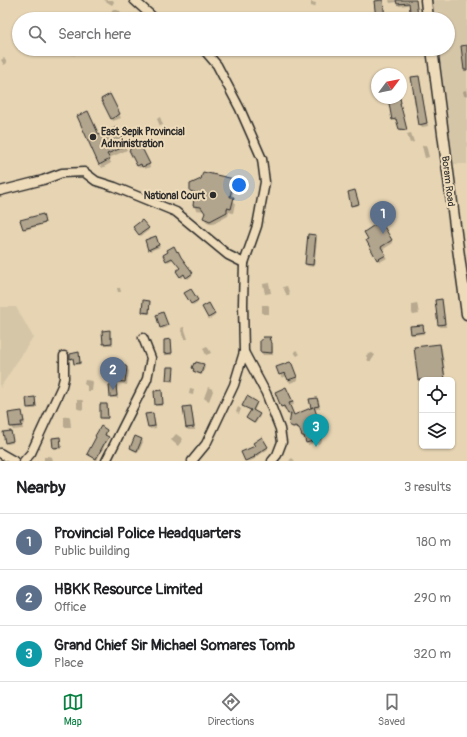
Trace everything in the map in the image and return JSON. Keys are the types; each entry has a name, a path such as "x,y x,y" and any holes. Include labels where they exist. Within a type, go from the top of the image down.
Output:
{"main road":[{"path":"426,0 427,12"},
{"name":"Boram Road","path":"433,56 456,240 467,314"}],"street":[{"path":"134,0 147,12"},
{"path":"192,461 206,444 234,384 244,352 244,263 257,226 266,182 262,159 240,109 217,65 209,56"},
{"path":"0,191 44,180 62,172 84,172 96,181 115,187 176,212 228,255 244,263"},
{"path":"106,461 147,379 151,358 143,338"},
{"path":"244,352 266,393 280,429 282,442 277,455 272,461"},
{"path":"24,461 31,453 62,386 64,378 64,356"},
{"path":"0,453 14,461"}],"shaded area":[{"path":"431,0 467,0 467,164 453,164 439,56 455,56 455,12 433,12"},
{"path":"0,307 16,307 33,337 0,388"}],"building":[{"path":"383,0 384,12 375,12 374,1"},
{"path":"396,0 416,0 417,12 410,11 409,3 397,4"},
{"path":"467,45 467,70 464,70 461,46"},
{"path":"419,76 427,123 419,125 411,77"},
{"path":"110,94 120,114 111,119 101,99"},
{"path":"389,104 400,104 407,130 399,129 396,119 392,120"},
{"name":"East Sepik Provincial Administration","path":"88,111 99,135 117,127 126,146 107,154 110,159 99,165 77,116"},
{"path":"140,144 150,164 142,167 141,164 137,166 129,150"},
{"name":"National Court","path":"203,172 234,179 230,197 234,197 231,209 227,208 227,212 210,221 203,218 205,213 201,207 193,206 194,198 199,194 190,191 190,184 201,179"},
{"path":"355,190 359,204 351,206 348,192"},
{"path":"43,214 45,223 23,229 20,220"},
{"path":"142,220 149,228 139,235 133,227"},
{"path":"380,220 392,240 381,247 386,255 377,260 366,240 368,239 364,232"},
{"path":"308,234 316,235 313,265 305,264"},
{"path":"156,236 159,245 148,250 145,240"},
{"path":"174,246 193,273 186,278 184,274 180,277 176,271 180,268 172,258 166,261 163,255 168,252 167,250"},
{"path":"191,289 198,300 191,304 184,293"},
{"path":"442,299 445,324 438,325 435,300"},
{"path":"143,300 150,301 149,313 142,312"},
{"path":"209,303 215,314 208,318 202,307"},
{"path":"163,312 168,325 160,328 156,315"},
{"path":"423,325 424,332 411,334 410,326"},
{"path":"110,330 110,338 112,338 112,343 103,344 102,331"},
{"path":"263,337 271,337 269,339 272,343 272,353 260,352 260,340 262,340"},
{"path":"171,339 172,353 164,354 164,340"},
{"path":"440,344 445,377 419,377 418,380 414,347"},
{"path":"79,352 80,363 74,364 73,358 70,359 70,354"},
{"path":"196,362 204,364 201,374 193,371 194,369 192,368"},
{"path":"290,362 297,377 288,380 285,373 279,375 276,367"},
{"path":"119,364 127,367 125,382 115,381 116,368 118,369"},
{"path":"167,367 174,367 173,380 166,380"},
{"path":"116,384 117,396 110,397 109,385"},
{"path":"286,387 293,402 289,403 294,415 311,408 309,399 317,398 319,406 314,407 318,418 317,425 320,424 322,430 319,430 322,438 316,442 313,441 306,443 299,428 289,425 291,413 288,414 284,406 281,407 275,392"},
{"path":"162,390 163,404 155,405 154,391"},
{"path":"247,396 257,402 253,410 260,414 254,423 246,418 251,410 242,406"},
{"path":"35,397 36,407 27,408 26,398"},
{"path":"100,404 107,404 108,418 100,418"},
{"path":"191,406 194,427 186,428 183,407"},
{"path":"22,411 24,422 21,422 22,426 10,427 8,413"},
{"path":"153,413 155,426 148,427 145,414"},
{"path":"101,426 107,430 105,435 109,437 96,459 87,454"},
{"path":"11,431 13,441 5,443 3,432"},
{"path":"135,436 142,439 137,451 130,448"},
{"path":"60,437 61,447 53,448 52,438"},
{"path":"262,437 268,447 254,456 255,457 245,461 241,452 255,446 253,443"}],"place":[{"name":"East Sepik Provincial Administration","path":"93,137"},
{"name":"National Court","path":"213,195"},
{"name":"Provincial Police Headquarters","path":"383,234"},
{"name":"HBKK Resource Limited","path":"113,390"},
{"name":"Grand Chief Sir Michael Somares Tomb","path":"316,447"}]}
